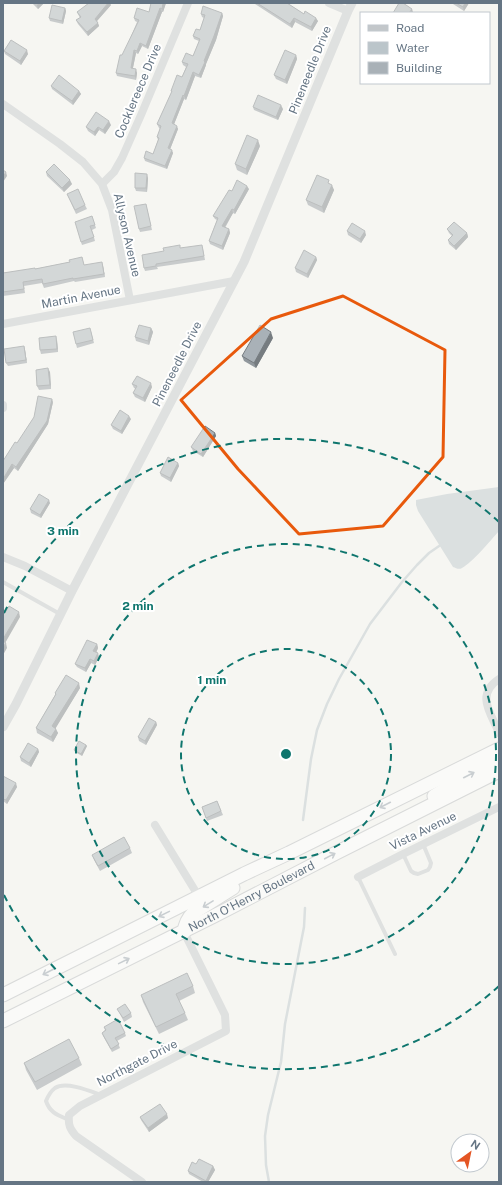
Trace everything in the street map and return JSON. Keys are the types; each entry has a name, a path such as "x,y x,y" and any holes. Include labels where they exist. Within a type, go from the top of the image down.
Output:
{"highway":[{"name":"North O'Henry Boulevard","path":"3,995 244,874 499,749"},
{"path":"376,832 449,786 499,759"},
{"name":"North O'Henry Boulevard","path":"3,1021 184,932 376,832 499,771"},
{"path":"184,932 185,924 193,913 289,853"}],"street":[{"name":"Cocklereece Drive","path":"102,184 114,172 122,158 188,3"},
{"path":"329,3 350,7"},
{"name":"Pineneedle Drive","path":"3,727 72,591 244,262 350,7"},
{"name":"Allyson Avenue","path":"3,104 83,162 102,184 112,210 130,300"},
{"name":"Martin Avenue","path":"3,324 234,281"},
{"path":"3,557 25,566 72,591"},
{"path":"499,679 490,686 486,697 488,709 499,733"},
{"name":"Vista Avenue","path":"358,877 499,807"},
{"path":"155,825 199,897"},
{"name":"Northgate Drive","path":"69,1122 70,1115 80,1106 226,1031 225,1014 184,932"},
{"path":"69,1122 71,1131 76,1136 142,1182"}],"lane":[{"path":"3,582 61,614"},
{"path":"403,854 411,871 414,873 418,874 428,870 431,863 423,844"},
{"path":"358,877 395,954"},
{"path":"69,1122 48,1108 46,1101 50,1093 56,1088 67,1086 102,1095"}],"highlighted area":[{"path":"343,296 445,350 443,457 383,526 299,534 238,469 181,400 271,319"}],"water":[{"path":"499,487 499,531 466,565 460,569 453,567 418,511 416,500"}],"building":[{"path":"89,3 108,3 95,19 98,23 87,32 76,20 81,17 77,12"},
{"path":"151,3 163,3 162,9 160,8 146,46 140,43 137,51 134,50 131,68 136,69 135,76 116,73 120,55 122,55 139,20 134,18 137,8 149,12"},
{"path":"257,3 287,3 304,14 305,11 316,18 311,27 294,18 290,24"},
{"path":"399,3 403,3 412,9 410,12 394,12"},
{"path":"456,3 465,3 463,7"},
{"path":"52,5 65,8 62,21 49,18"},
{"path":"203,6 222,13 204,61 205,62 199,75 193,72 172,123 177,126 168,148 172,150 165,166 144,158 146,151 153,154 159,138 157,137 161,126 157,124 172,91 177,75 182,77 188,64 182,62 186,53 193,56 200,39 193,36 196,29 200,30 205,15 201,14"},
{"path":"11,40 27,50 20,61 4,51"},
{"path":"285,50 296,55 285,80 274,75"},
{"path":"59,75 79,91 72,101 51,86"},
{"path":"258,95 281,105 276,117 253,107"},
{"path":"96,112 109,121 103,130 98,127 94,132 86,127"},
{"path":"247,135 258,140 246,169 235,164"},
{"path":"54,164 70,180 62,188 46,172"},
{"path":"3,170 6,172 3,177"},
{"path":"135,173 147,174 146,188 135,188"},
{"path":"317,175 329,180 328,183 332,185 322,207 306,200"},
{"path":"237,180 247,186 234,210 232,209 222,226 229,229 222,246 209,241 218,218 213,216 229,190 232,191"},
{"path":"78,189 85,205 75,210 67,194"},
{"path":"146,204 151,226 139,229 134,206"},
{"path":"92,216 95,225 90,226 94,237 81,242 75,222"},
{"path":"454,222 467,233 454,246 448,240 453,235 447,229"},
{"path":"352,223 365,231 360,239 347,231"},
{"path":"180,245 180,248 202,245 204,256 156,264 156,266 144,268 142,255 164,251 163,248"},
{"path":"304,250 316,257 307,274 295,268"},
{"path":"82,257 84,265 102,262 104,274 43,284 42,279 23,282 24,289 3,292 3,273 35,269 70,262 69,260"},
{"path":"139,325 151,328 148,341 135,337"},
{"path":"260,325 271,332 254,363 242,356"},
{"path":"90,328 93,340 76,344 73,332"},
{"path":"56,336 57,349 40,350 39,338"},
{"path":"24,346 26,360 6,363 4,349"},
{"path":"48,368 50,385 37,386 36,370"},
{"path":"137,376 151,383 143,398 133,393 137,386 132,384"},
{"path":"38,396 52,399 47,421 16,467 12,464 3,479 3,461 34,417"},
{"path":"120,410 129,416 121,431 111,425"},
{"path":"205,426 215,433 201,454 191,447"},
{"path":"168,457 178,463 170,478 160,473"},
{"path":"39,494 49,500 40,515 30,509"},
{"path":"9,606 19,612 3,639 3,612 5,613"},
{"path":"87,640 97,644 93,651 98,653 94,661 90,659 85,668 75,664"},
{"path":"66,675 79,683 52,726 56,729 51,737 36,728"},
{"path":"149,718 156,722 145,741 138,737"},
{"path":"79,741 86,745 81,754 74,750"},
{"path":"28,743 38,749 29,763 20,757"},
{"path":"3,776 16,783 6,800 3,799"},
{"path":"217,801 221,811 206,818 202,807"},
{"path":"124,837 130,848 98,866 92,855"},
{"path":"187,973 193,986 176,994 185,1013 156,1027 141,995"},
{"path":"125,1004 131,1013 123,1018 117,1009"},
{"path":"118,1019 125,1033 115,1038 119,1044 111,1049 102,1033 106,1030 104,1027"},
{"path":"69,1039 79,1058 35,1082 24,1063"},
{"path":"160,1104 167,1114 148,1128 140,1117"},
{"path":"199,1159 213,1166 206,1181 188,1171 192,1162 196,1164"}],"waterway":[{"path":"303,820 311,759 317,730 339,679 370,624 402,582 429,553 442,544"},
{"path":"269,1182 266,1165 265,1136 268,1115 281,1062 285,1024 304,927 305,908"}]}
